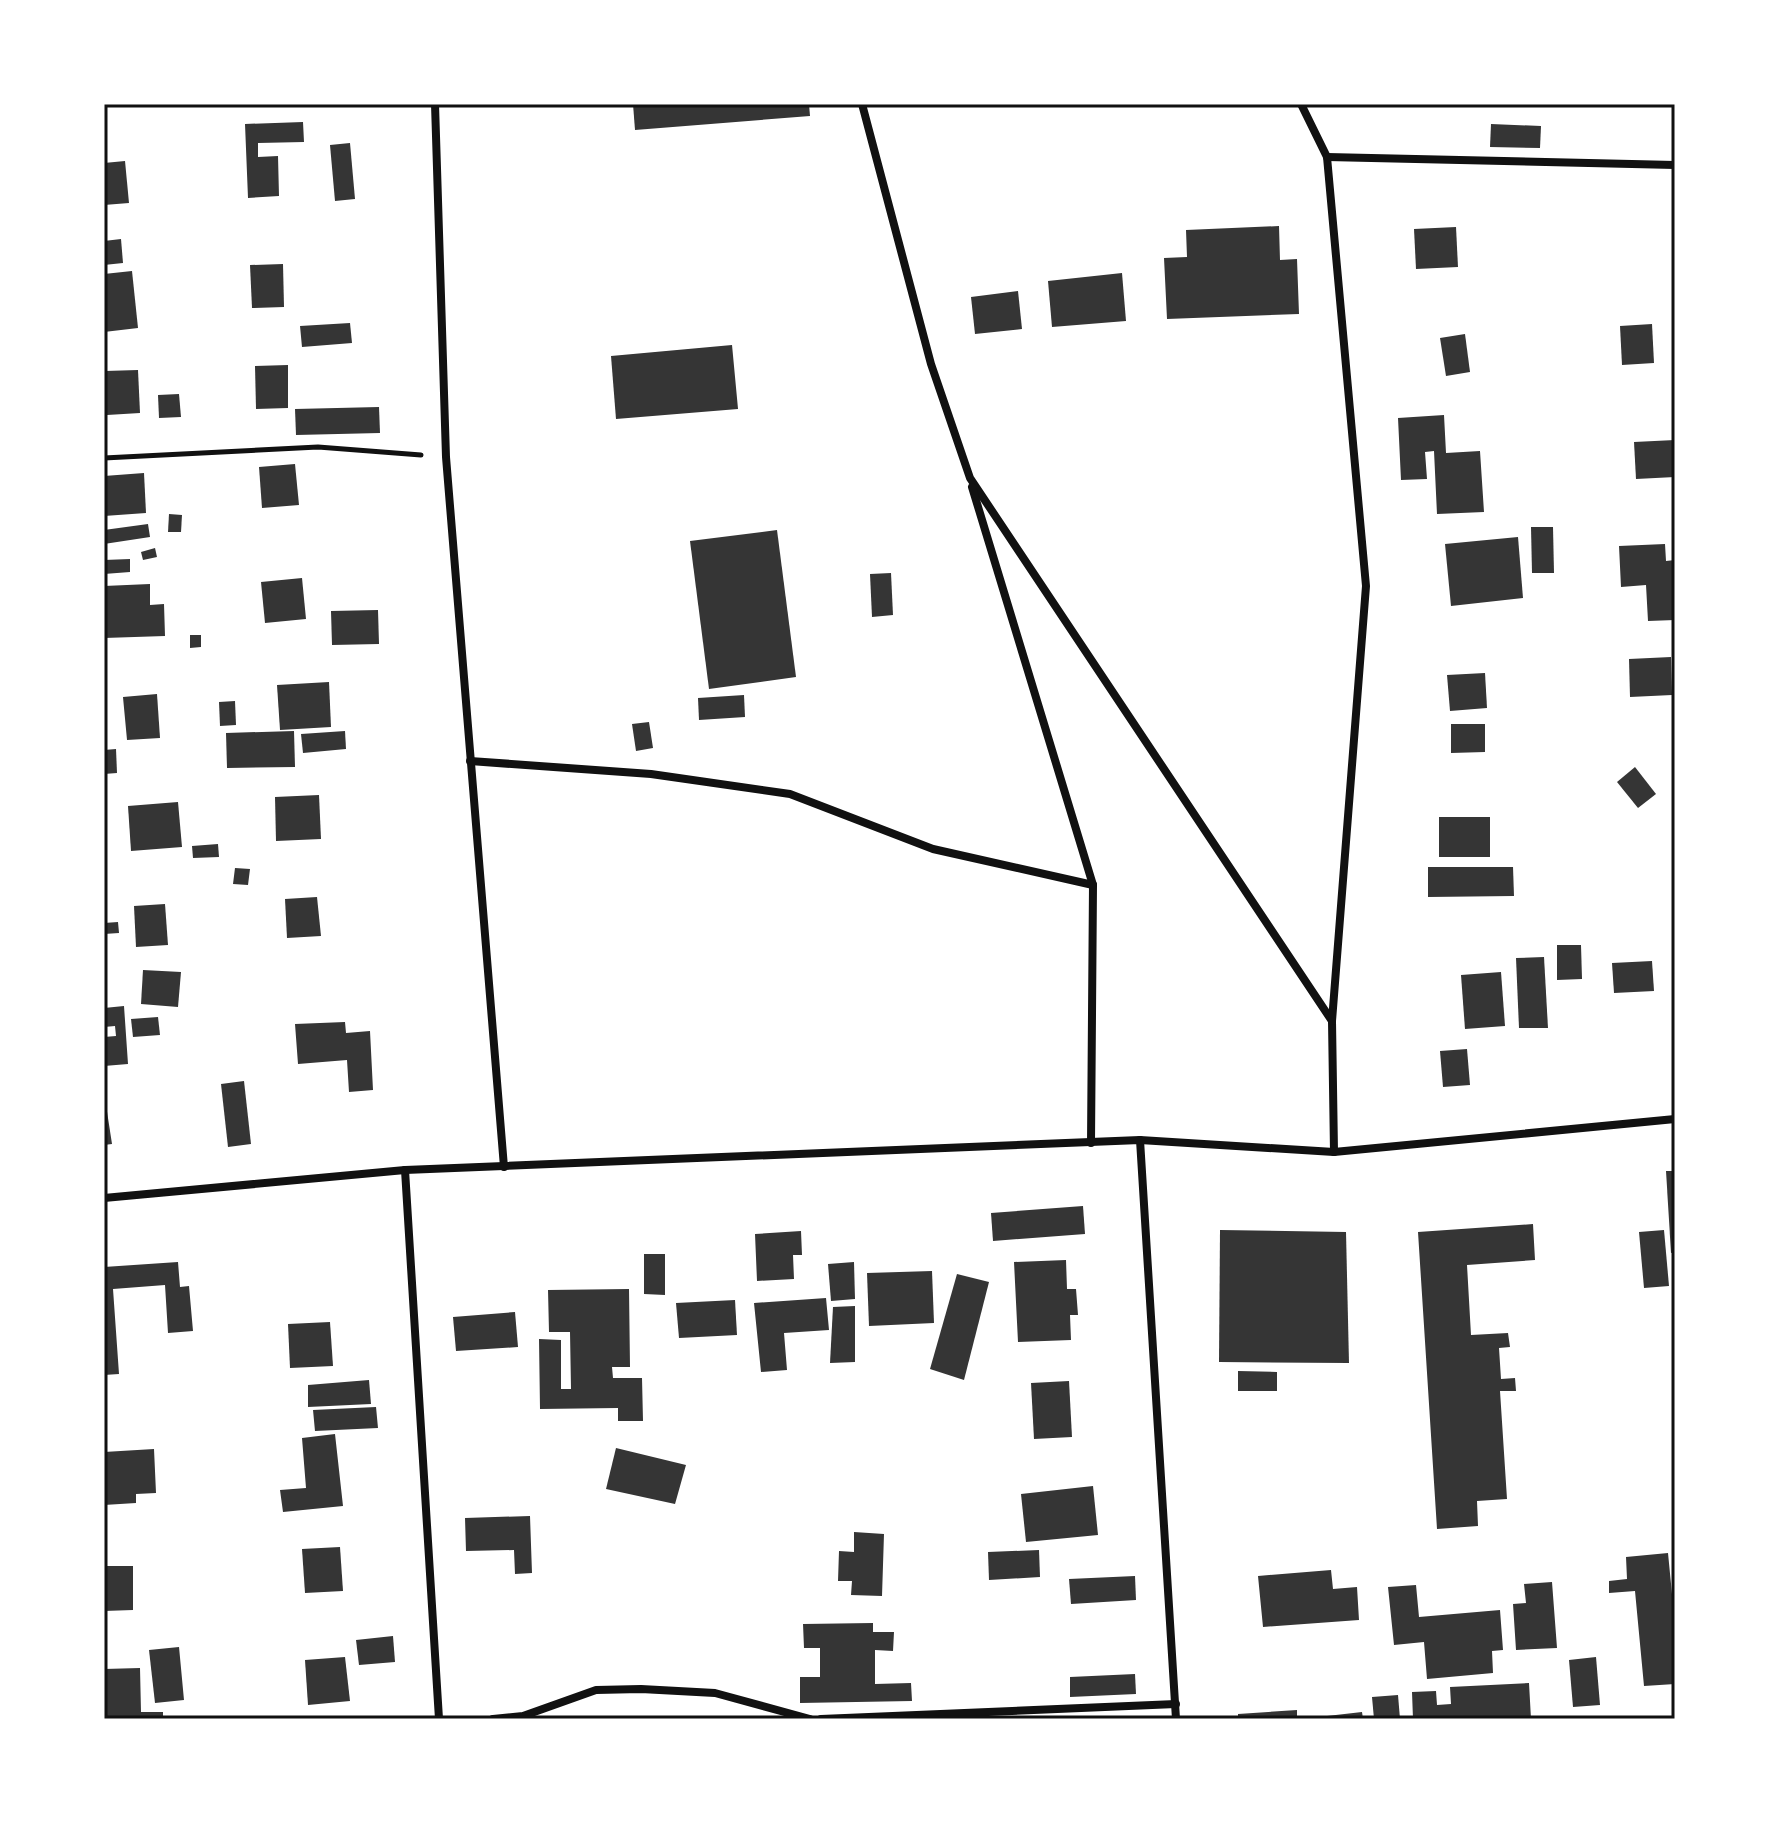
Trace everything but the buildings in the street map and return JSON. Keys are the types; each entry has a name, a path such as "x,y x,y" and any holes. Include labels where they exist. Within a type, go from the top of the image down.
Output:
{"street":[{"path":"435,104 446,457 504,1167"},
{"path":"862,104 931,364 970,478 1093,885 1091,1143"},
{"path":"1301,104 1327,157 1366,586 1332,1021 1334,1152"},
{"path":"1327,157 1675,165"},
{"path":"970,478 1332,1021"},
{"path":"470,761 651,774 790,794 933,849 1093,885"},
{"path":"104,1198 405,1170 1140,1140 1334,1152 1675,1119"},
{"path":"1140,1140 1176,1719"},
{"path":"405,1170 439,1719"},
{"path":"493,1719 523,1716 596,1690 641,1689 715,1693 810,1719"},
{"path":"821,1719 1176,1704"}],"path":[{"path":"104,458 318,447 446,457"}]}
